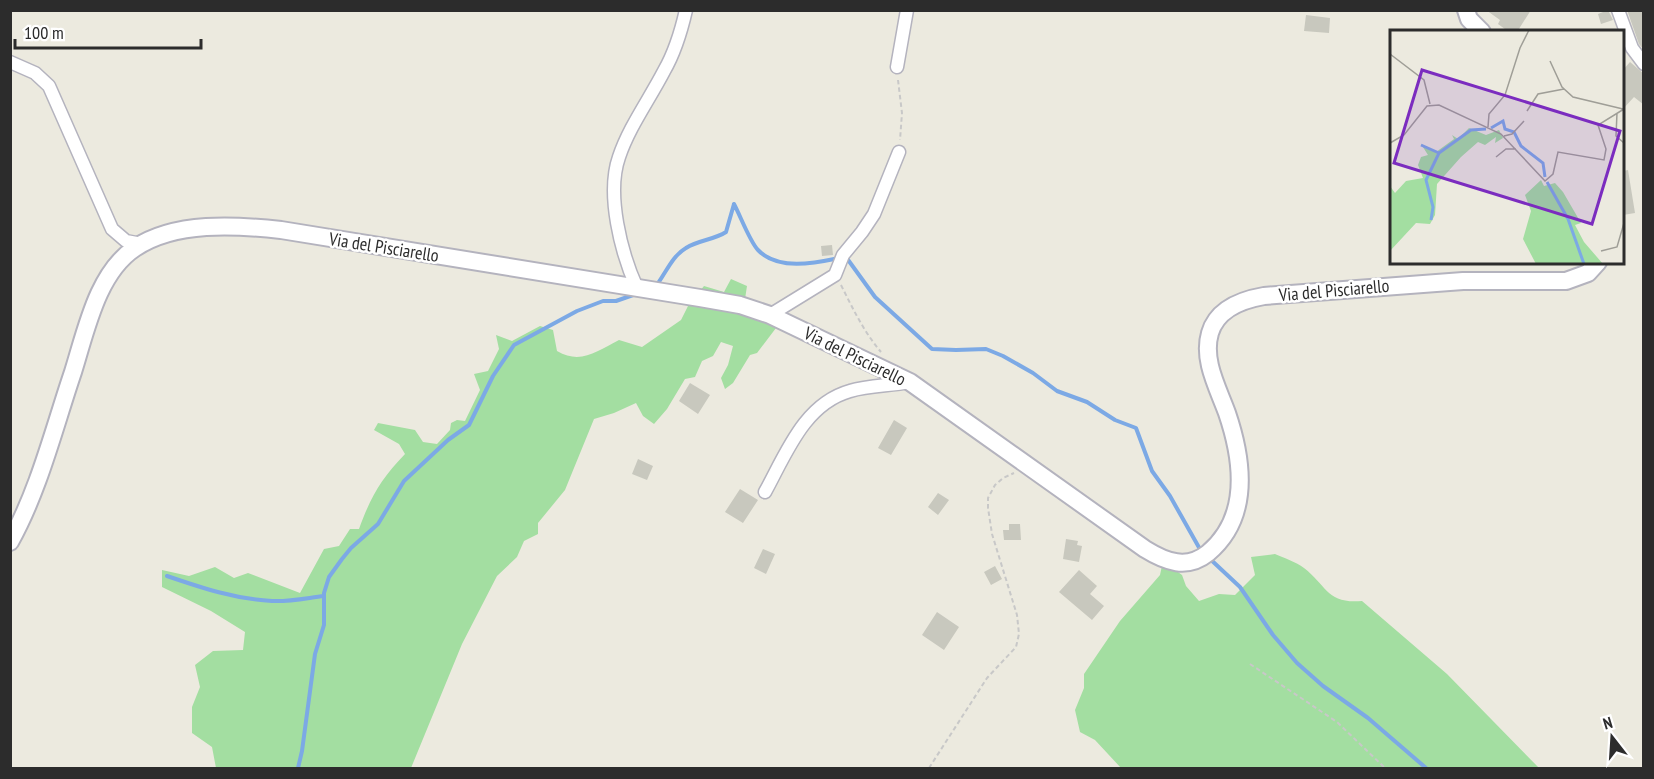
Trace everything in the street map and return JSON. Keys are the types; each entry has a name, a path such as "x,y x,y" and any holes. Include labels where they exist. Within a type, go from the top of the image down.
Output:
{"street":[{"path":"637,288 628,267 620,233 614,194 615,173 625,142 671,58 686,10"},
{"path":"897,68 907,10"},
{"path":"1466,10 1469,20 1480,30"},
{"path":"1618,10 1632,48 1644,63"},
{"path":"10,62 35,73 49,86 112,229 126,241 142,244"},
{"path":"770,315 835,274 843,255 874,214 899,152"},
{"name":"Via del Pisciarello","path":"10,542 33,492 99,297 118,263 142,244 191,229 214,226 252,227 730,303 770,315 910,382 1120,532 1161,559 1179,564 1208,553 1233,522 1240,483 1240,463 1234,435 1214,380 1209,354 1211,330 1226,310 1242,301 1269,296 1463,280 1566,281 1588,273 1596,264"},
{"path":"765,492 804,424 822,405 854,390 910,382"}],"path":[{"path":"897,68 902,112 899,152"},
{"path":"835,274 858,320 885,356"},
{"path":"929,768 987,678 1016,647 1019,634 1017,615 992,534 988,498 995,485 1004,478 1023,470 1034,470"},
{"path":"1250,664 1336,723 1385,768"}],"green space":[{"path":"731,279 747,286 745,299 758,319 776,328 757,353 750,355 733,383 725,389 721,378 728,365 733,346 721,342 713,356 702,361 695,377 685,379 667,409 654,424 643,416 636,403 594,419 565,490 538,523 538,534 524,541 517,557 497,576 462,644 411,768 216,768 212,747 192,733 192,707 200,687 195,665 213,651 243,650 245,632 211,611 162,587 162,570 189,576 215,567 234,578 248,573 300,593 324,549 339,546 350,529 359,529 378,488 405,454 399,444 374,430 378,423 415,430 423,442 437,444 450,430 451,423 457,420 465,421 480,390 474,374 488,371 499,349 496,335 512,341 540,326 553,330 557,351 574,357 589,355 619,340 642,347 681,320 688,306 704,286 724,292"},
{"path":"1275,554 1304,568 1334,597 1341,600 1362,601 1447,674 1539,768 1121,768 1095,740 1080,732 1075,710 1084,688 1084,674 1120,621 1160,575 1163,561 1182,575 1186,586 1199,601 1219,594 1235,595 1255,575 1251,557"}],"building":[{"path":"1486,10 1531,10 1518,30 1506,30 1498,24 1500,20"},
{"path":"1608,10 1613,20 1601,24 1598,14"},
{"path":"1627,10 1644,10 1644,50 1639,44"},
{"path":"1306,15 1330,18 1329,33 1304,31"},
{"path":"1630,62 1644,74 1644,105 1634,97 1624,108 1624,69"},
{"path":"1628,170 1635,213 1624,215 1624,171"},
{"path":"832,245 833,255 822,256 821,246"},
{"path":"690,383 710,395 698,414 679,401"},
{"path":"894,420 907,428 891,455 878,448"},
{"path":"638,459 653,466 647,480 632,474"},
{"path":"740,489 758,500 743,523 725,512"},
{"path":"938,493 949,500 938,515 928,507"},
{"path":"1009,524 1020,524 1021,540 1004,540 1003,530 1009,530"},
{"path":"1066,539 1078,541 1077,545 1082,546 1079,562 1063,559"},
{"path":"763,549 775,554 766,574 754,568"},
{"path":"995,566 1002,579 991,585 984,572"},
{"path":"1079,570 1097,586 1090,594 1104,606 1092,620 1059,592"},
{"path":"937,612 959,627 944,650 922,635"}],"waterway":[{"path":"734,204 752,241 766,257 797,264 839,258"},
{"path":"656,286 681,251 726,232 734,204"},
{"path":"846,257 875,297 932,349 986,349 1033,373 1057,391 1087,402 1115,420 1136,428 1152,471 1170,496 1201,551"},
{"path":"298,768 315,654 324,625 324,593 329,577 351,548 378,524 404,481 448,440 469,425 493,376 514,345 577,311 603,301 616,301 636,294"},
{"path":"1209,558 1240,587 1273,635 1297,663 1323,686 1368,718 1426,768"},
{"path":"167,576 219,592 258,600 285,601 324,596"}]}
